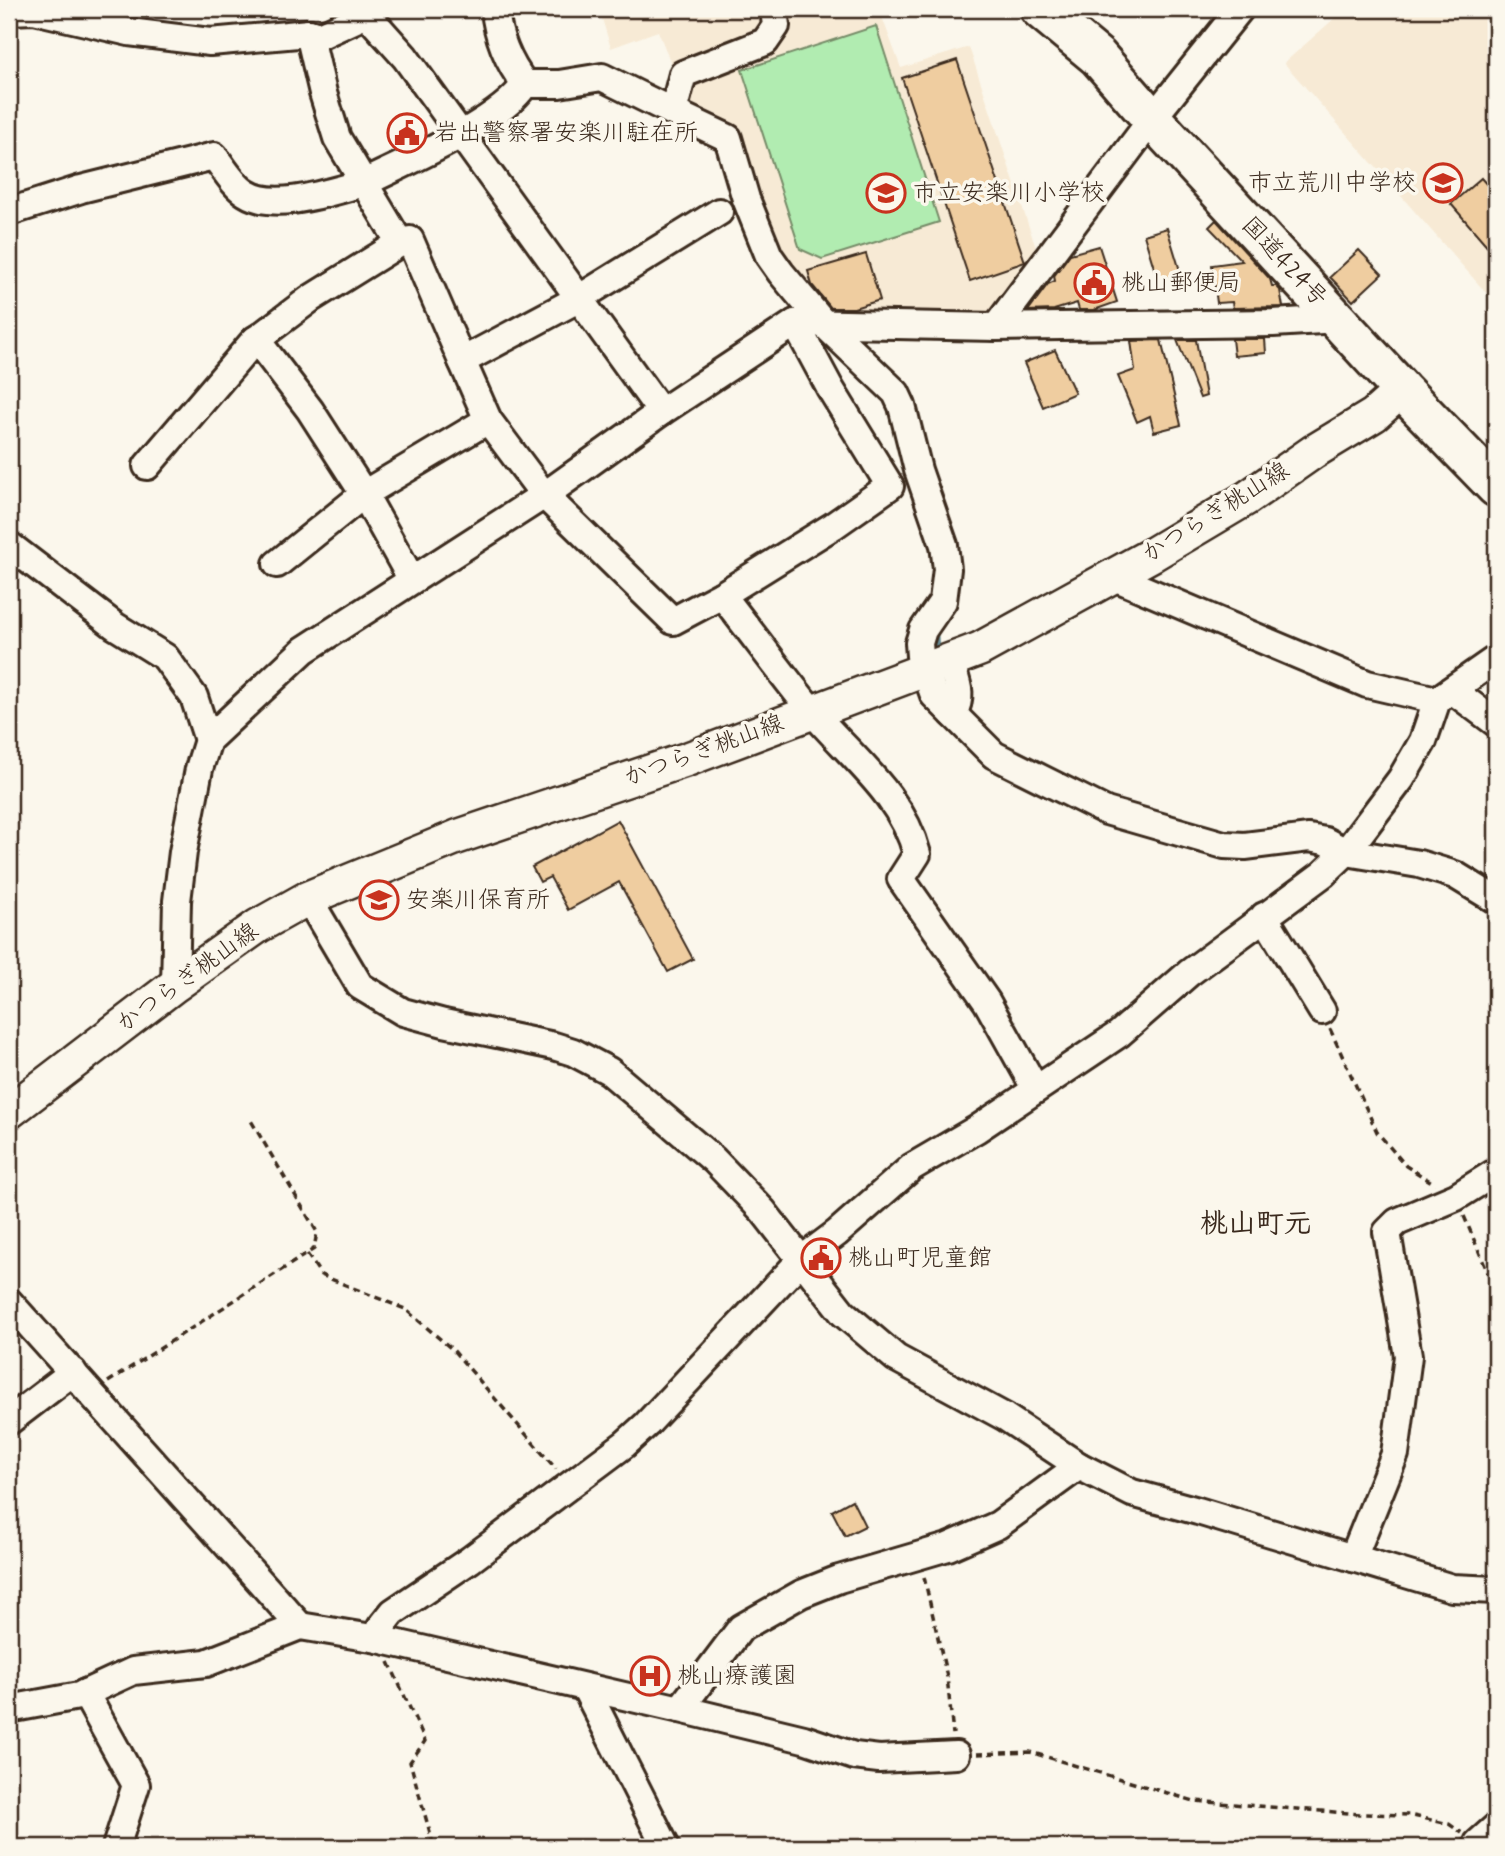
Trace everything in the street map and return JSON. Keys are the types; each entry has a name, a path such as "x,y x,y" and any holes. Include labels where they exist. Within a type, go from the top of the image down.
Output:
{"highway":[{"name":"国道424号","path":"1040,9 1098,57 1402,390 1496,487"}],"main road":[{"name":"かつらぎ桃山線","path":"9,1112 175,985 258,926 308,898 457,837 688,760 980,649 1247,498 1313,452 1374,415 1402,390"}],"street":[{"path":"495,9 496,28 518,76 525,84"},
{"path":"673,112 683,74 765,41 776,26 774,9"},
{"path":"996,327 1152,119 1240,9"},
{"path":"9,11 34,10 129,32 210,41 309,33 320,36 365,11 405,57 661,412"},
{"path":"309,33 337,138 400,243"},
{"path":"525,84 602,78 728,138 746,200 769,256 780,274 825,325 896,393 902,406 918,470 944,545 947,569 943,601 923,630 919,643 920,656 937,666 934,695 994,755 1106,811 1224,845 1245,846 1308,838 1325,841 1346,852 1419,864 1455,875 1496,901"},
{"path":"9,212 81,189 214,156 246,193 262,200 288,200 364,183 460,134 513,100 525,84"},
{"path":"462,361 578,299 719,212"},
{"path":"147,466 256,339 310,299 400,243 410,240 488,420 544,495 673,621 722,595 833,526 890,486 830,388 795,323"},
{"path":"175,985 177,901 183,852 199,769 208,740 304,650 544,495 661,412 795,323 996,327 1273,324 1338,319"},
{"path":"256,339 310,410 363,494 412,580"},
{"path":"276,564 363,494 488,420"},
{"path":"9,545 115,626 164,657 194,697 208,740"},
{"path":"1112,576 1367,684 1445,695 1496,723"},
{"path":"722,595 812,712 883,788 913,836 918,854 901,878 987,1002 1035,1088"},
{"path":"378,1639 382,1627 393,1612 470,1560 625,1444 802,1260 912,1167 977,1129 1119,1034 1189,973 1324,874 1346,852 1401,779 1445,695 1496,659"},
{"path":"308,898 360,986 403,1012 554,1046 573,1052 609,1071 714,1160 763,1211 843,1314 896,1358 1005,1417 1079,1466 1132,1493 1452,1588 1496,1590"},
{"path":"1264,916 1322,1011"},
{"path":"1353,1558 1395,1454 1408,1356 1388,1232 1397,1222 1456,1197 1496,1172"},
{"path":"9,1302 300,1626"},
{"path":"9,1421 73,1372"},
{"path":"680,1709 741,1628 801,1594 839,1579 948,1547 998,1525 1079,1466"},
{"path":"9,1709 85,1693 133,1671 206,1663 300,1626 378,1639 680,1709 804,1739 854,1756 879,1759 956,1755"},
{"path":"586,1689 666,1847"},
{"path":"85,1693 136,1785 116,1847"}],"path":[{"path":"1322,1011 1377,1132 1406,1166 1456,1197 1496,1292"},
{"path":"92,1392 314,1249 317,1231 250,1119"},
{"path":"307,1254 321,1275 405,1309 453,1350 570,1485"},
{"path":"919,1556 947,1677 956,1755 1030,1752 1194,1801 1360,1814 1409,1815 1449,1824 1484,1839"},
{"path":"378,1639 425,1741 410,1762 434,1847"}],"shaded area":[{"name":"市立安楽川小学校","path":"599,9 842,9 845,17 869,9 879,9 901,68 969,47 1038,254 992,316 831,317 780,265 732,131 669,106 678,81 658,31 611,48"},
{"name":"市立荒川中学校","path":"1345,9 1496,9 1496,304 1284,63"}],"green space":[{"path":"876,26 939,222 822,259 800,249 742,70"}],"building":[{"path":"957,60 1025,262 970,281 902,78"},
{"path":"1481,178 1496,195 1496,256 1451,204"},
{"path":"1216,220 1270,279 1272,286 1280,290 1283,307 1233,308 1232,302 1217,303 1212,265 1242,261 1209,227"},
{"path":"1167,228 1181,274 1158,281 1144,235"},
{"path":"1099,246 1117,302 1094,310 1079,310 1077,303 1054,310 1028,311 1048,284 1055,281 1054,276 1070,254"},
{"path":"1359,250 1382,274 1353,301 1330,277"},
{"path":"866,254 880,300 854,308 831,308 812,285 808,271"},
{"path":"1232,339 1265,339 1266,353 1234,356"},
{"path":"1161,340 1181,425 1154,432 1150,416 1137,422 1118,376 1135,370 1131,341"},
{"path":"1177,340 1196,340 1206,396 1200,398"},
{"path":"1055,350 1075,393 1043,407 1024,363"},
{"path":"618,820 693,959 668,972 619,882 568,910 550,877 540,882 532,867"},
{"path":"852,1500 865,1526 845,1536 832,1511"}],"waterway":[{"path":"936,636 937,652"}],"place":[{"name":"岩出警察署安楽川駐在所","path":"407,133"},
{"name":"市立荒川中学校","path":"1443,183"},
{"name":"市立安楽川小学校","path":"886,193"},
{"name":"桃山郵便局","path":"1094,283"},
{"name":"安楽川保育所","path":"379,900"},
{"name":"桃山町児童館","path":"821,1258"},
{"name":"桃山療護園","path":"650,1676"}],"district":[{"name":"桃山町元","path":"1256,1224"}]}
